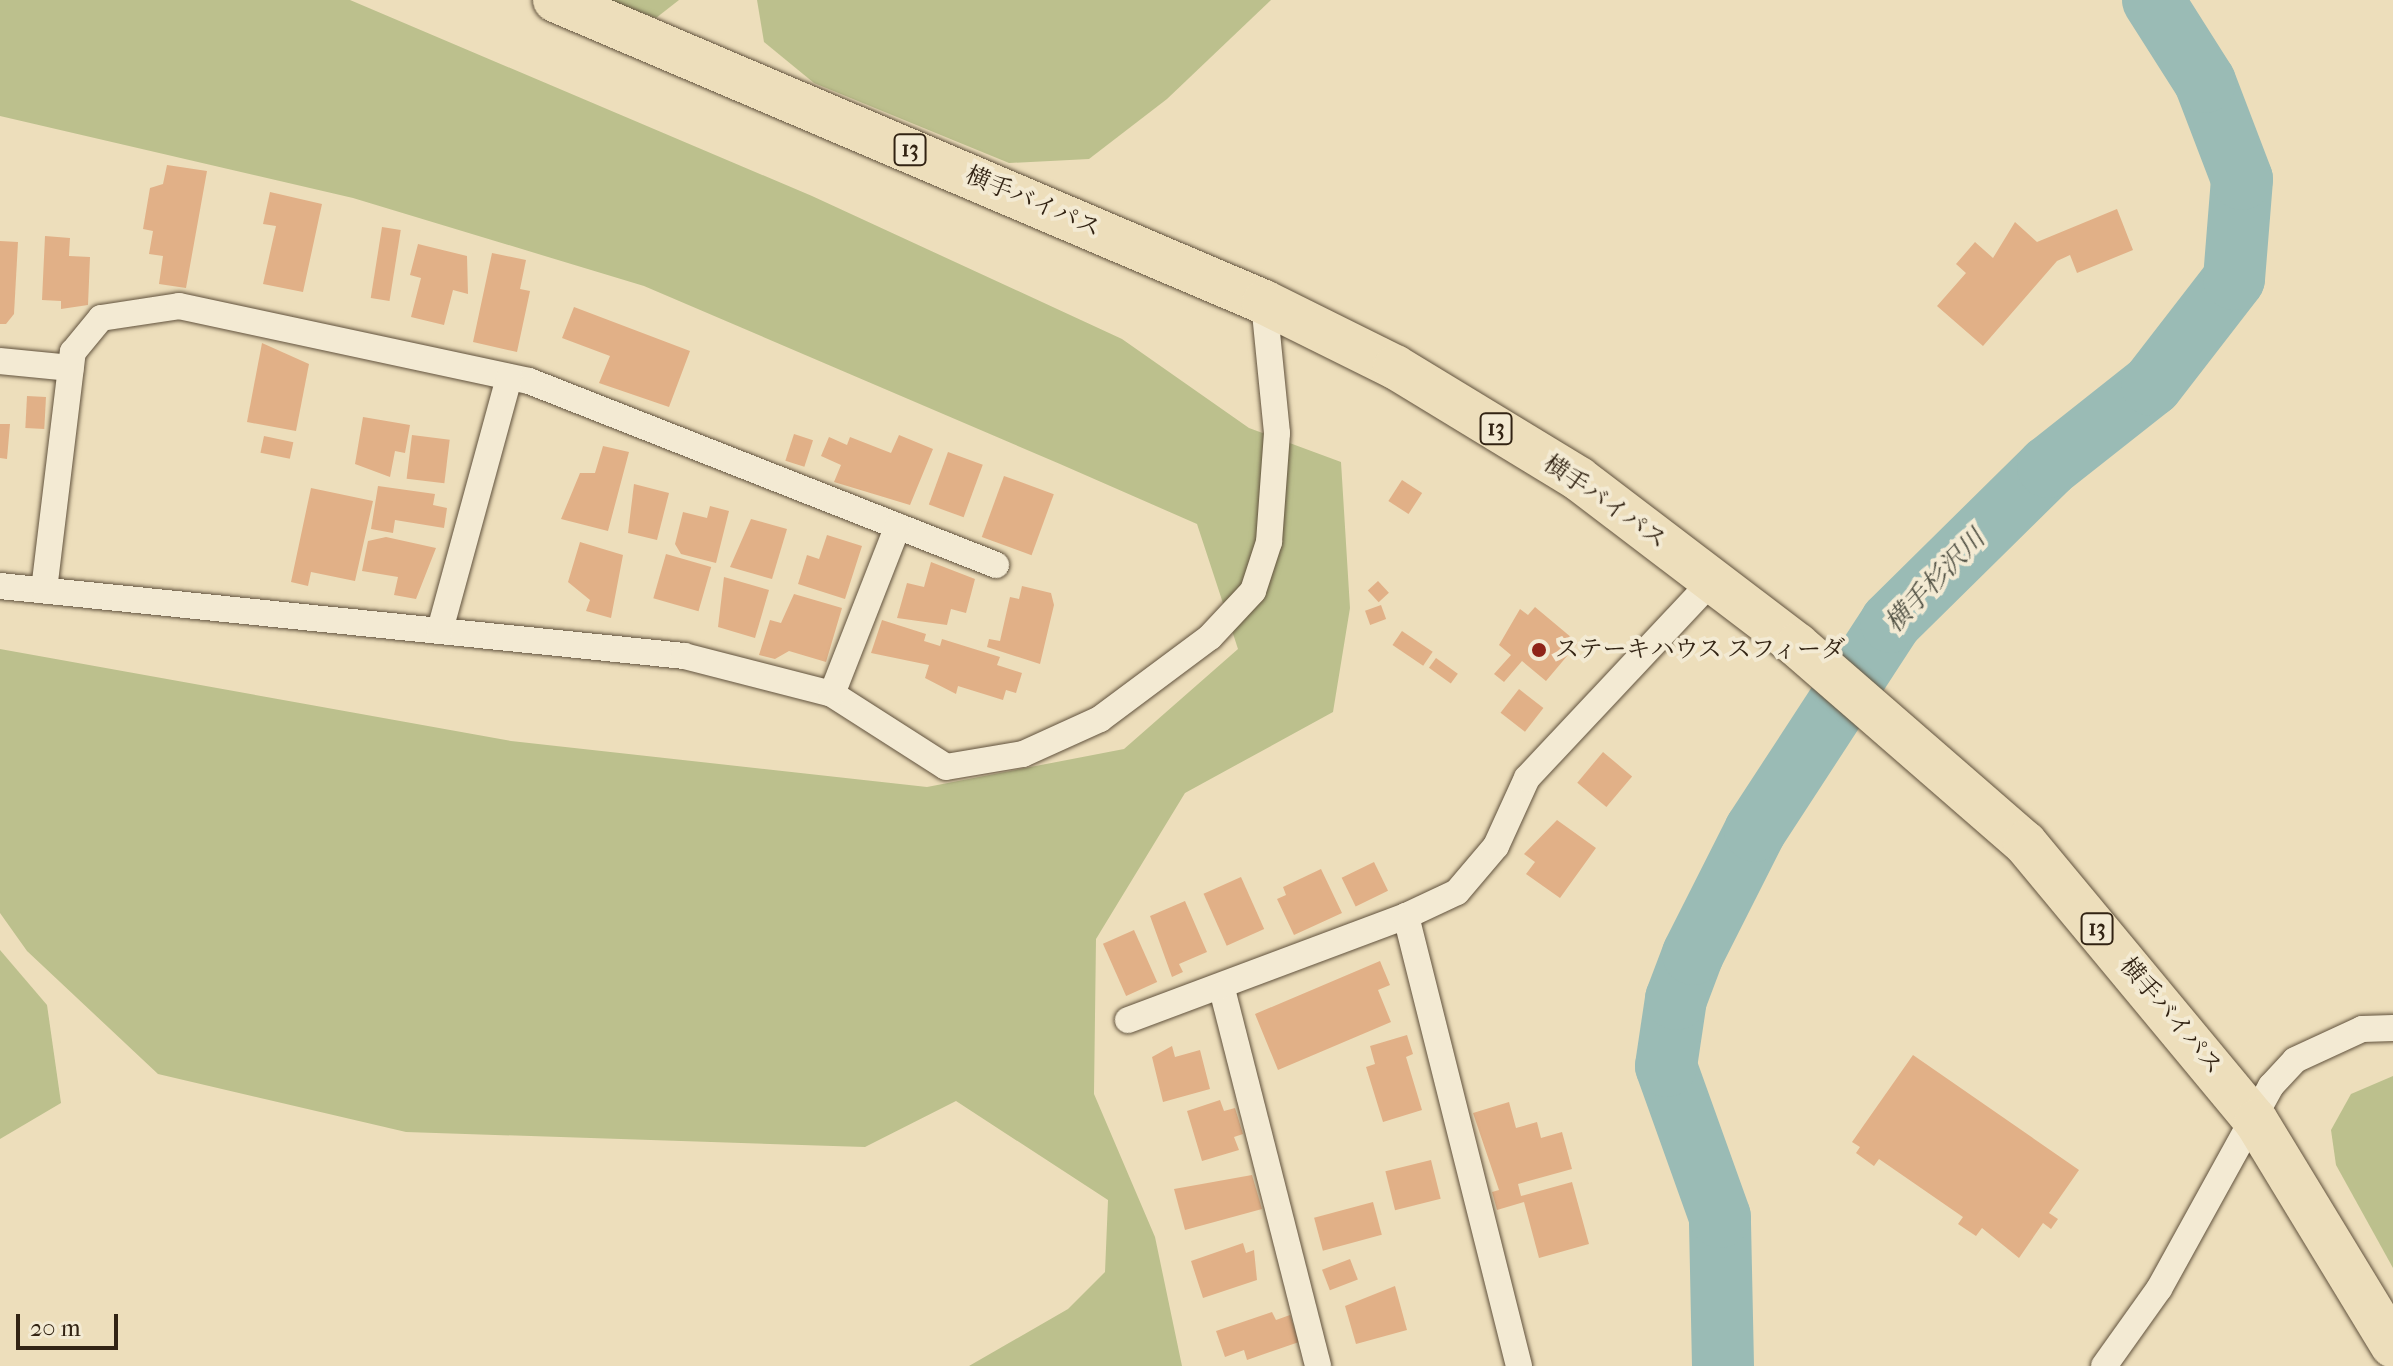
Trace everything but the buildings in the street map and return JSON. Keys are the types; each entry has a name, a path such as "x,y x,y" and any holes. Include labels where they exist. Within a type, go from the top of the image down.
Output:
{"highway":[{"name":"横手バイパス","path":"555,0 1264,302 1395,367 1579,479 1797,645 1925,750 2025,843 2256,1121 2393,1346"}],"street":[{"path":"0,586 684,656 832,694 946,767 1023,754 1100,719 1210,637 1253,591 1269,542 1277,433 1264,302"},
{"path":"44,590 73,352 101,318 179,306 509,377 996,565"},
{"path":"0,361 71,368"},
{"path":"440,630 509,377"},
{"path":"832,694 898,526"},
{"path":"1128,1020 1222,989 1406,916 1457,892 1496,846 1527,778 1713,580"},
{"path":"1406,916 1519,1366"},
{"path":"1222,989 1318,1366"},
{"path":"2104,1366 2159,1289 2256,1121 2271,1086 2295,1060 2362,1029 2393,1028"}],"green space":[{"path":"0,0 350,0 812,196 1122,339 1249,428 1341,462 1350,608 1333,712 1185,793 1096,939 1094,1094 1155,1237 1182,1366 969,1366 1068,1309 1105,1272 1108,1200 956,1101 865,1147 406,1132 158,1074 27,951 0,913 0,649 511,741 927,787 1124,749 1238,649 1197,524 1060,464 644,286 353,198 0,116"},
{"path":"609,0 679,0 656,18"},
{"path":"757,0 1271,0 1167,99 1089,159 1009,163 814,83 764,42"},
{"path":"0,950 47,1005 61,1103 0,1139"},
{"path":"2393,1076 2393,1268 2336,1165 2331,1130 2351,1094"}],"waterway":[{"name":"横手杉沢川","path":"1723,1366 1720,1217 1666,1066 1676,999 1693,954 1755,831 1891,622 2048,467 2152,385 2234,279 2242,179 2205,82 2153,0"}],"place":[{"name":"ステーキハウス スフィーダ","path":"1539,650"}]}
